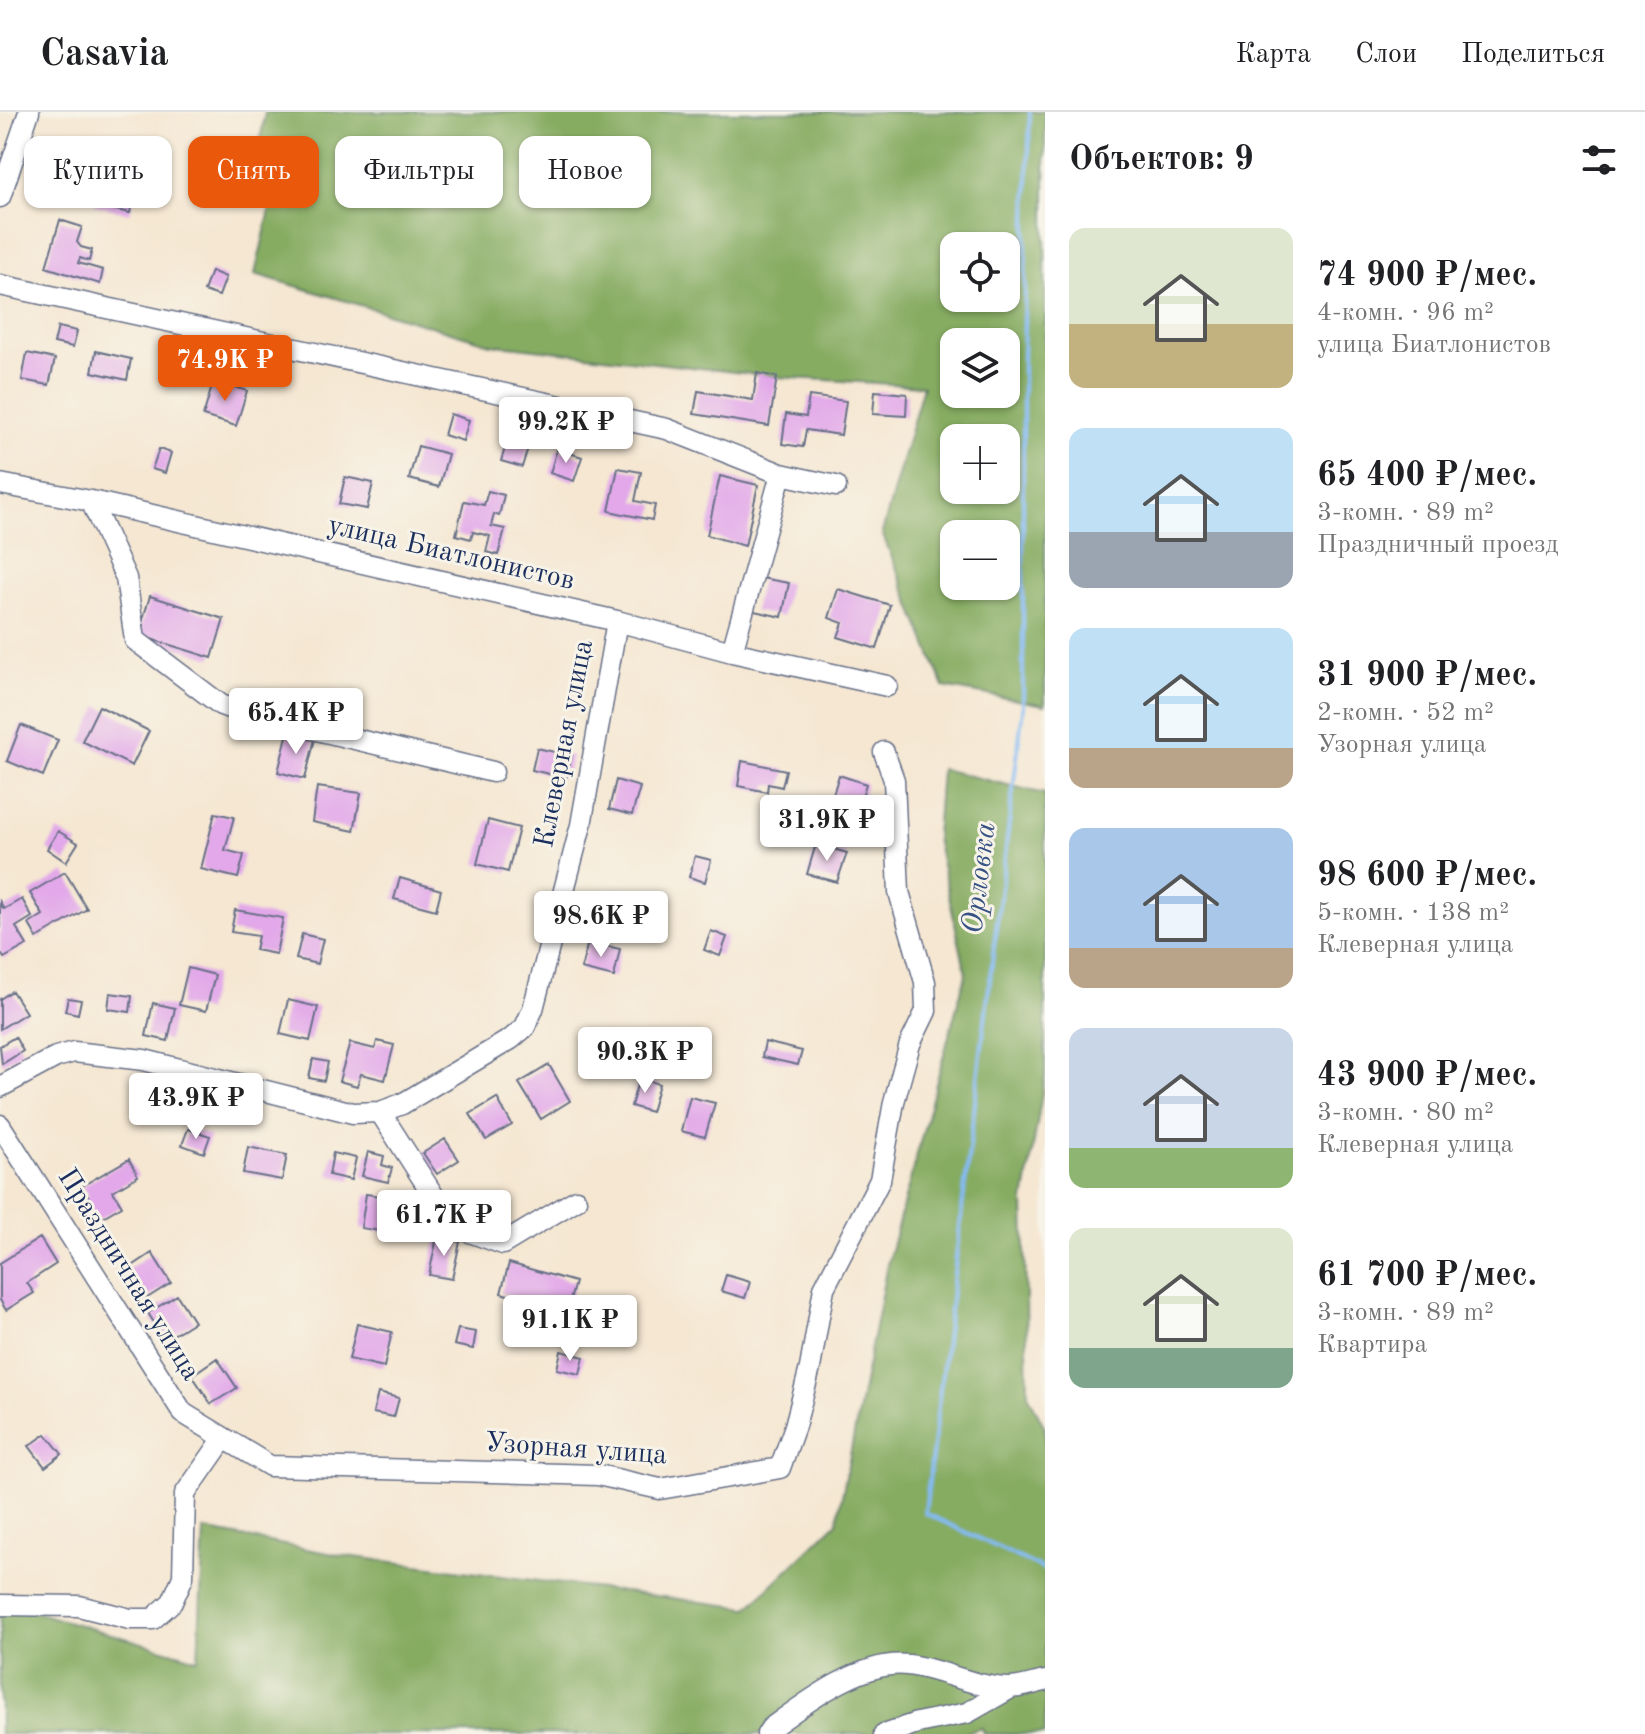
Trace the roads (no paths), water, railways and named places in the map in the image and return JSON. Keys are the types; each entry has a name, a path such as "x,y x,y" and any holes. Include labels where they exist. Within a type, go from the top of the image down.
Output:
{"street":[{"path":"0,197 29,112"},
{"path":"0,285 667,429 781,474 836,486"},
{"path":"732,652 781,474"},
{"name":"улица Биатлонистов","path":"0,484 91,501 887,686"},
{"path":"91,501 126,578 135,640 221,705 493,772"},
{"name":"Клеверная улица","path":"0,1087 56,1057 74,1052 144,1060 353,1113 380,1112 402,1104 511,1039 525,1027 533,1009 581,825 617,621"},
{"name":"Узорная улица","path":"224,1438 270,1466 598,1475 660,1489 780,1468 810,1368 824,1288 880,1180 894,1102 910,1044 926,1011 925,982 899,892 894,780 884,752"},
{"path":"380,1112 453,1226 503,1244 576,1200"},
{"name":"Праздничная улица","path":"0,1125 183,1413 224,1438"},
{"path":"0,1605 79,1606 130,1619 153,1619 172,1602 183,1577 185,1494 224,1438"},
{"path":"767,1734 818,1693 876,1668 904,1664 989,1686 1011,1688"},
{"path":"884,1734 917,1723 967,1713 1011,1688 1043,1681"}],"waterway":[{"name":"Орловка","path":"1030,112 1023,359 1023,708 925,1513 1045,1570"}]}
